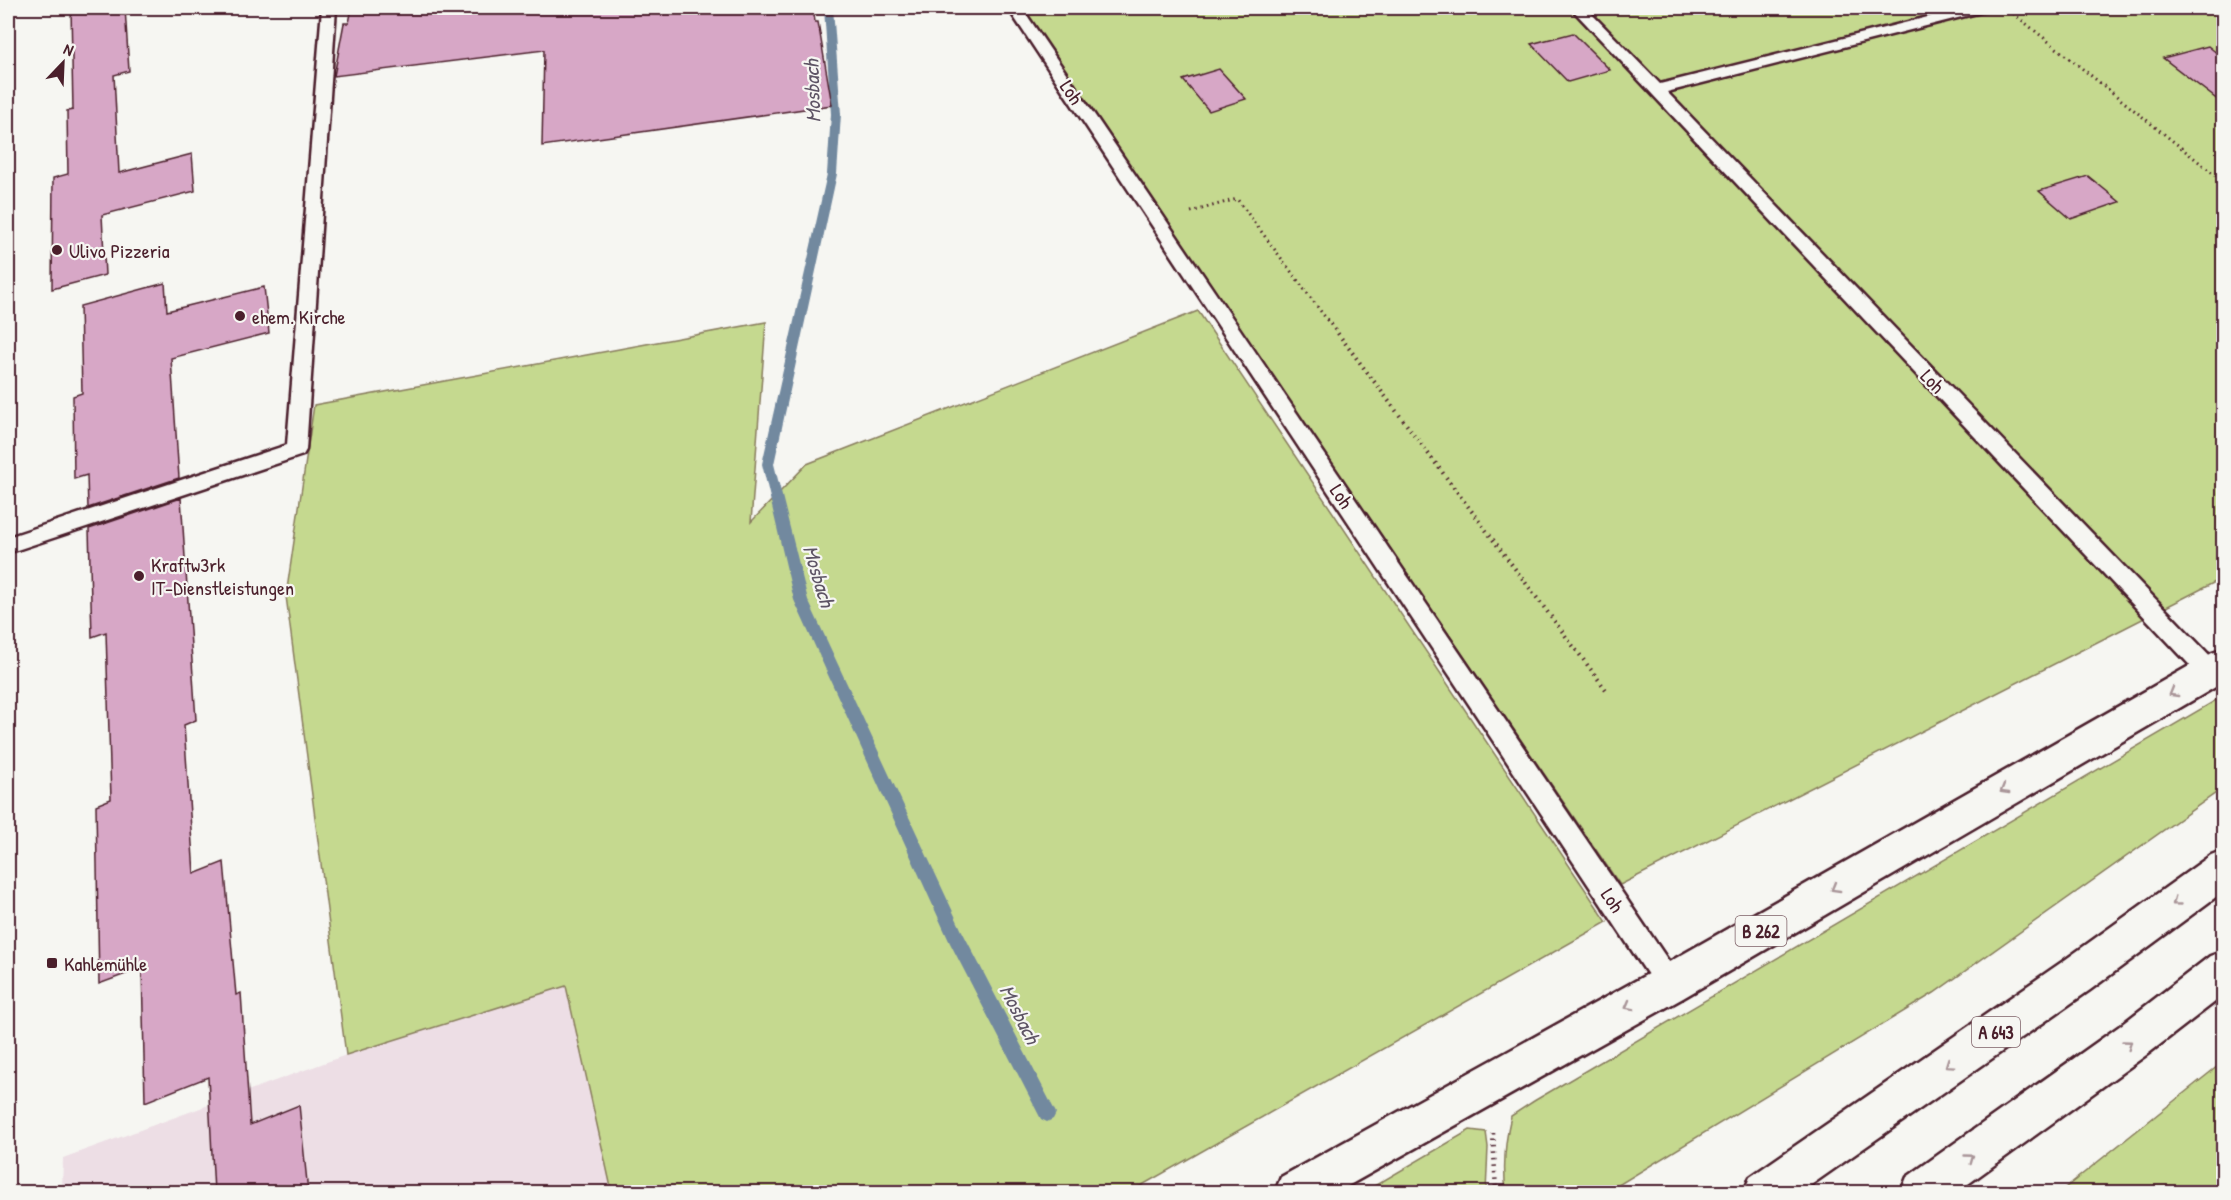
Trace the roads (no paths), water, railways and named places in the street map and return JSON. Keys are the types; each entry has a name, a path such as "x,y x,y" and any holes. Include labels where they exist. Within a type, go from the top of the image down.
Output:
{"main road":[{"name":"B 262","path":"1296,1192 1669,984 2217,668"},
{"name":"A 643","path":"1765,1192 2076,976 2223,868"},
{"path":"1922,1192 2135,1039 2223,970"}],"lane":[{"path":"8,545 296,450 328,8"},
{"name":"Loh","path":"1015,8 1669,984"},
{"name":"Loh","path":"1578,8 2217,668"},
{"path":"1657,90 1980,8"}],"waterway":[{"name":"Mosbach","path":"828,8 836,114 832,174 768,464 801,600 956,937 1047,1113"}],"place":[{"name":"Ulivo Pizzeria","path":"57,250"},
{"name":"ehem. Kirche","path":"240,316"},
{"name":"Kraftw3rk IT-Dienstleistungen","path":"139,576"},
{"name":"Kahlemühle","path":"52,963"}]}
